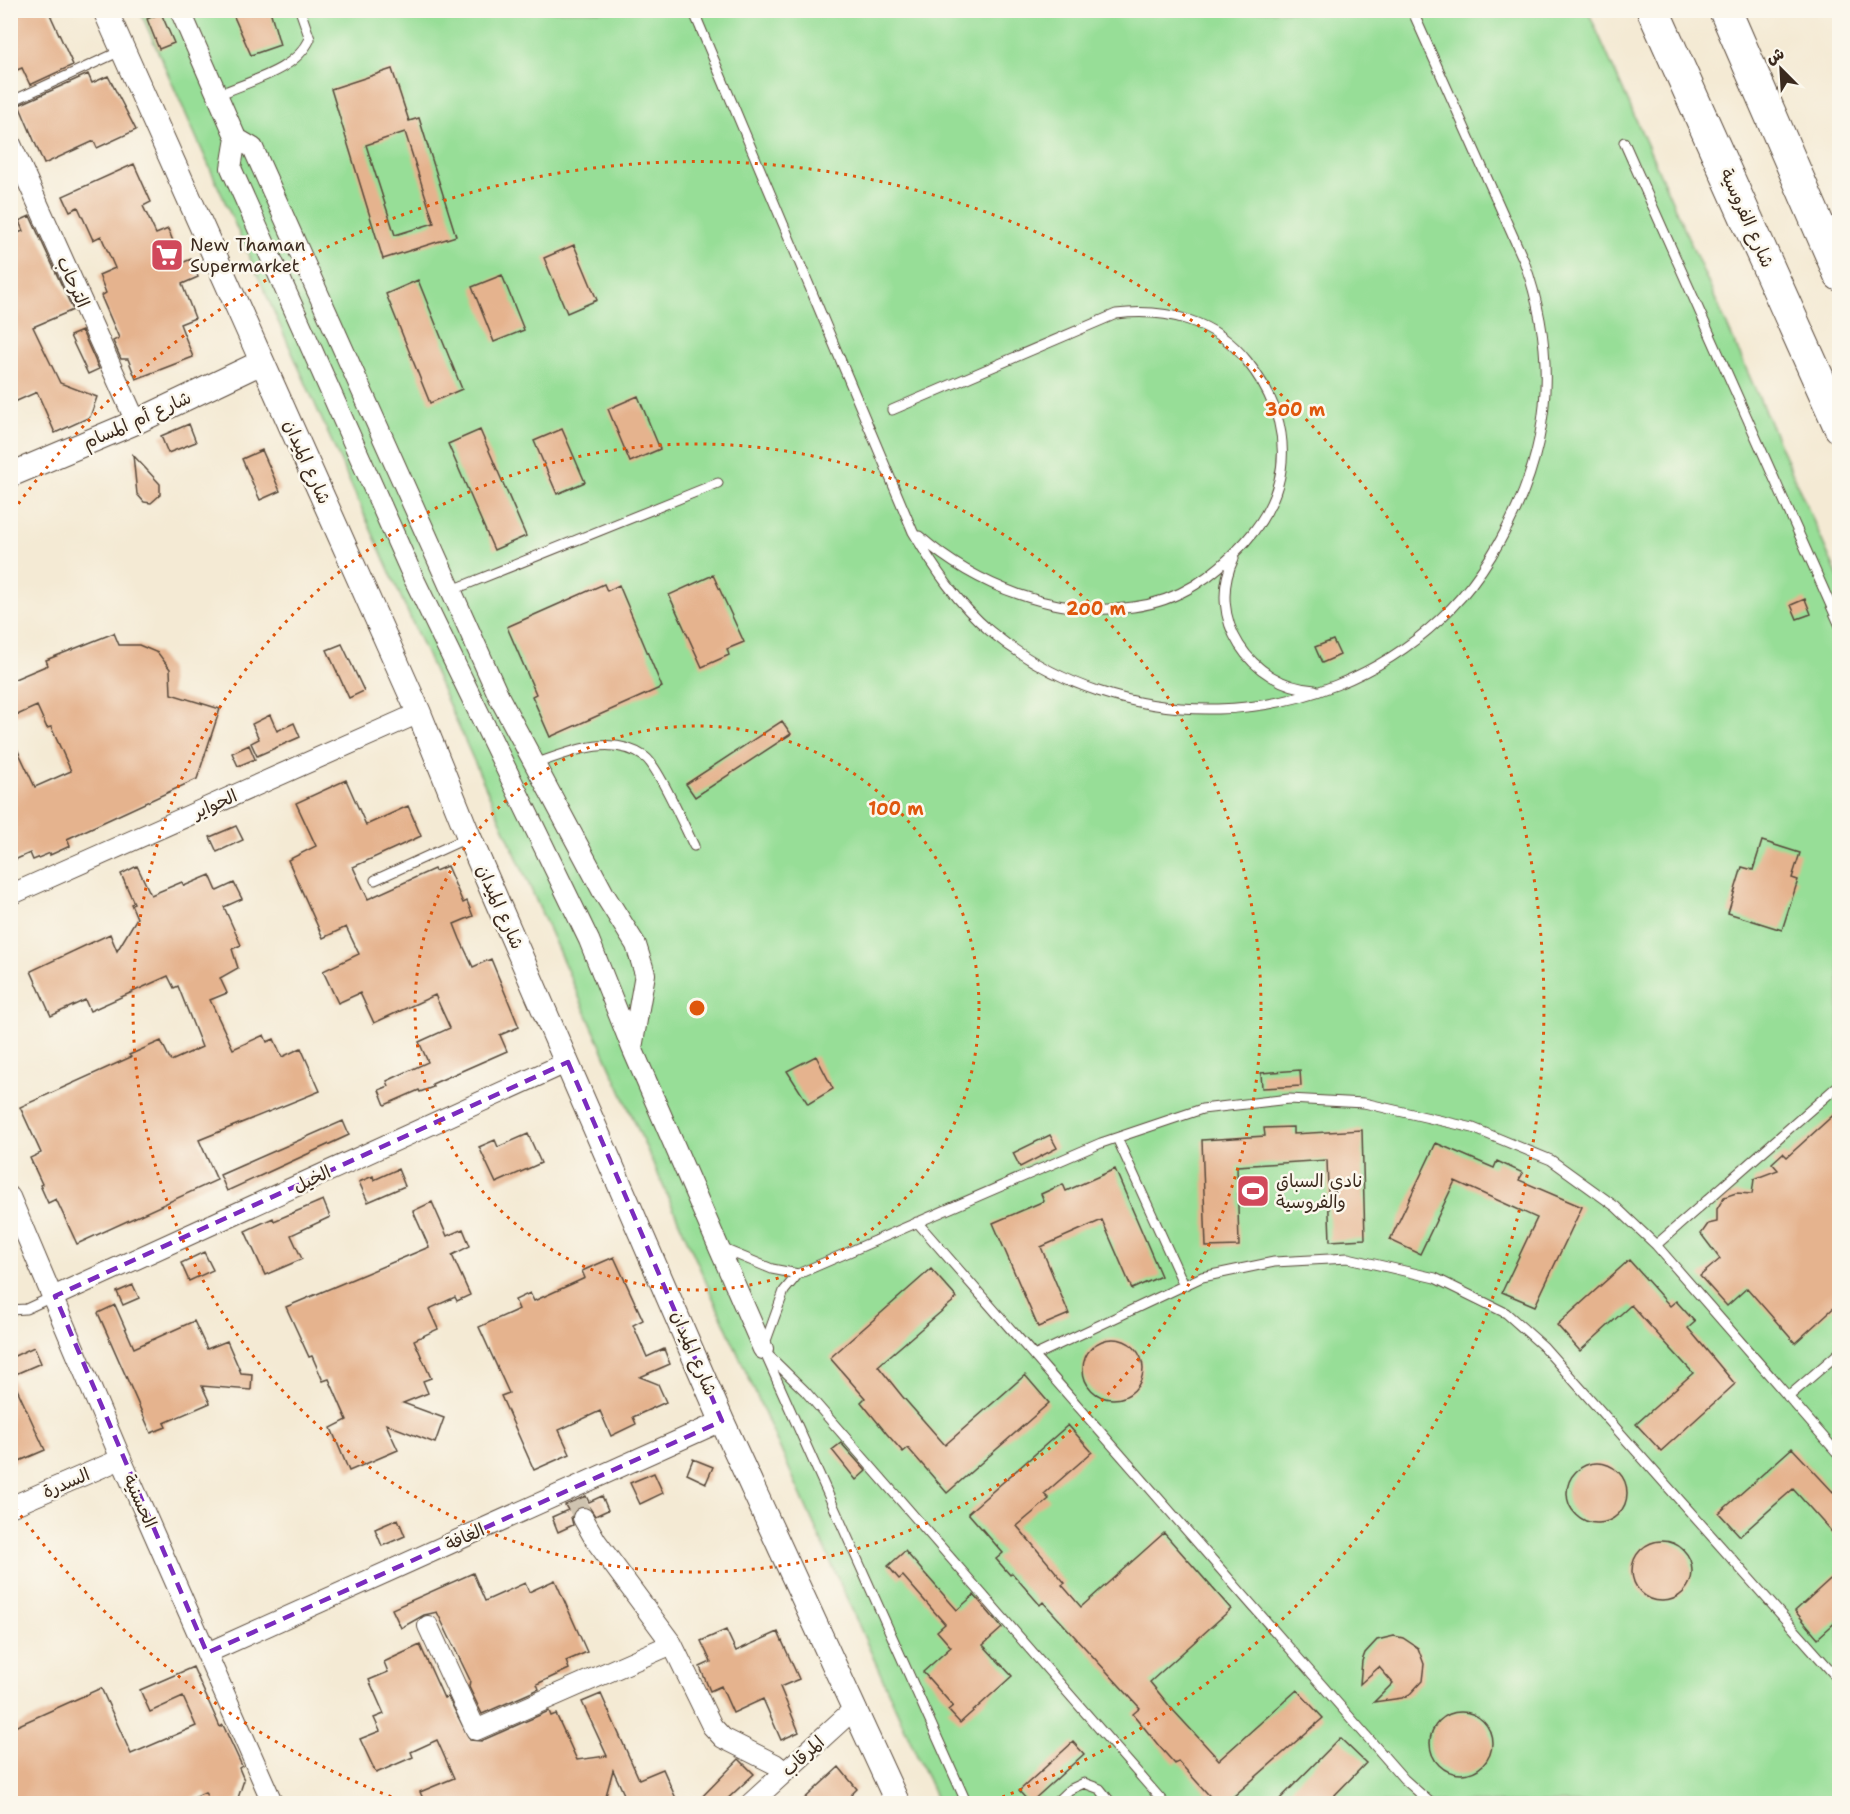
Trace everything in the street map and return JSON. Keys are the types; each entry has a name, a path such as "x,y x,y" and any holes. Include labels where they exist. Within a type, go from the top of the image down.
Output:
{"highway":[{"name":"شارع الفروسية","path":"1653,10 1839,427"},
{"path":"1725,10 1839,275"}],"street":[{"name":"شارع الميدان","path":"105,10 419,713 469,837 723,1421 898,1803"},
{"path":"180,10 236,138 231,168 414,579 568,895 763,1349"},
{"path":"236,138 253,148 450,591 500,697 604,894 636,945 645,974 632,1048"},
{"name":"الترحاب","path":"10,142 136,422"},
{"name":"شارع أم المسام","path":"10,475 136,422 262,362"},
{"name":"الحواير","path":"10,895 419,713"},
{"name":"الخيل","path":"55,1296 568,1062"},
{"name":"الحسنية","path":"10,1197 55,1296 121,1459 273,1803"},
{"name":"الغافة","path":"207,1653 575,1503 723,1421"},
{"name":"السدرة","path":"10,1507 121,1459"},
{"path":"575,1503 596,1541 672,1644 712,1726 723,1738 775,1764 785,1772"},
{"path":"428,1626 476,1730 672,1644"},
{"name":"المرقاب","path":"750,1803 855,1708"}],"lane":[{"path":"218,95 292,62 303,53 310,39 300,10"},
{"path":"693,10 913,532 940,575 990,631 1040,665 1090,690 1146,705 1205,711 1264,706 1321,690 1373,668 1420,637 1441,618 1477,578 1503,535 1525,489 1541,436 1545,407 1546,347 1534,289 1524,261 1412,10"},
{"path":"10,102 123,50"},
{"path":"1624,142 1839,626"},
{"path":"892,410 1116,314 1152,312 1169,314 1202,325 1232,344 1253,368 1275,413 1280,431 1282,467 1273,502 1255,532 1236,554 1206,579 1172,597 1135,607 1095,609 1034,599 992,584 951,561 913,532"},
{"path":"450,591 718,483"},
{"path":"1236,554 1227,574 1224,595 1227,622 1239,645 1256,666 1279,681 1292,687 1321,690"},
{"path":"535,764 579,748 619,746 647,757 694,846"},
{"path":"375,880 469,837"},
{"path":"1656,1245 1839,1084"},
{"path":"967,1803 763,1349 784,1291 798,1274 1117,1138 1202,1109 1289,1099 1364,1103 1473,1128 1551,1160 1616,1207 1656,1245 1839,1456"},
{"path":"1117,1138 1184,1285"},
{"path":"917,1222 1404,1779 1432,1803"},
{"path":"717,1246 772,1269 798,1274"},
{"path":"1034,1356 1202,1277 1274,1262 1348,1258 1435,1278 1506,1313 1543,1346 1839,1681"},
{"path":"10,1310 26,1309 55,1296"},
{"path":"763,1349 805,1391 1165,1803"},
{"path":"1788,1397 1839,1352"},
{"path":"1054,1803 1069,1790 1084,1783 1100,1789 1112,1803"}],"highlighted area":[{"path":"568,1062 722,1421 207,1653 55,1296"}],"green space":[{"name":"نادي السباق والفروسية","path":"140,11 1588,11 1839,579 1839,1803 938,1803"}],"building":[{"path":"10,10 48,10 73,65 30,85 22,68 17,70 10,56"},
{"path":"231,10 270,10 280,45 251,55"},
{"path":"161,13 174,43 159,49 147,19"},
{"path":"392,69 409,121 419,118 456,236 383,259 331,89","holes":["405,132 434,223 395,235 366,145"]},
{"path":"88,74 92,83 108,76 136,130 97,148 94,141 44,164 19,105"},
{"path":"134,164 151,202 143,206 156,234 168,229 182,263 191,259 198,277 182,284 195,318 180,324 193,357 136,379 128,359 121,359 113,341 119,338 101,296 106,293 99,275 115,268 101,236 93,240 78,207 70,211 63,196"},
{"path":"30,216 73,310 33,327 60,383 97,397 90,417 55,433 37,392 10,404 10,236 23,231 19,221"},
{"path":"574,245 597,300 567,313 544,258"},
{"path":"502,275 524,330 494,342 472,287"},
{"path":"418,280 462,389 430,403 386,294"},
{"path":"82,331 99,369 88,374 70,336"},
{"path":"638,396 660,449 630,462 608,409"},
{"path":"189,424 196,442 168,453 161,436"},
{"path":"562,429 585,482 557,494 534,441"},
{"path":"480,430 526,536 494,550 448,444"},
{"path":"262,450 280,491 260,500 242,459"},
{"path":"133,455 160,484 160,495 151,503 144,502 137,494"},
{"path":"713,575 744,642 727,649 729,655 702,667 669,595"},
{"path":"604,584 607,591 619,585 662,687 550,737 532,696 536,694 507,627"},
{"path":"1805,599 1811,614 1797,619 1791,605"},
{"path":"114,633 119,645 139,645 158,653 170,669 171,694 220,709 197,779 67,839 70,846 50,855 50,853 33,860 30,853 10,862 10,734 35,787 71,771 51,727 47,728 37,706 15,716 10,705 10,681 48,665 46,660"},
{"path":"1333,640 1340,655 1322,663 1315,647"},
{"path":"342,644 364,691 349,698 327,650"},
{"path":"270,715 277,731 294,723 300,737 257,756 251,743 259,739 252,724"},
{"path":"782,721 791,734 695,797 686,784"},
{"path":"249,745 255,759 238,766 232,753"},
{"path":"346,780 366,825 408,806 421,836 353,867 368,899 434,869 435,871 447,866 463,903 467,901 473,916 454,924 460,939 473,967 491,959 519,1027 500,1035 507,1051 432,1084 433,1087 420,1092 419,1090 385,1105 379,1090 389,1086 387,1081 428,1062 419,1042 450,1028 435,995 374,1023 360,993 338,1003 323,971 359,954 346,927 323,938 288,860 316,846 296,803"},
{"path":"236,826 243,840 217,852 210,837"},
{"path":"1762,841 1800,853 1792,878 1798,880 1782,930 1728,913 1742,867 1753,870"},
{"path":"137,866 151,895 182,882 184,886 210,875 217,891 234,883 242,899 224,907 241,945 232,949 238,968 220,978 227,993 210,1000 233,1049 264,1035 267,1042 274,1039 282,1057 301,1048 320,1091 199,1140 217,1180 77,1244 56,1199 48,1203 40,1185 42,1184 30,1158 41,1153 20,1107 161,1041 171,1061 202,1047 178,986 174,988 168,976 90,1011 85,1000 51,1016 31,971 110,934 117,951 137,918 131,904 134,903 121,874"},
{"path":"816,1056 833,1089 808,1104 787,1071"},
{"path":"1300,1070 1301,1086 1262,1088 1261,1073"},
{"path":"1839,1110 1839,1303 1795,1343 1747,1288 1727,1306 1700,1276 1720,1259 1701,1234 1708,1224 1717,1222 1717,1209 1724,1197 1736,1193 1752,1194 1754,1179 1778,1170 1772,1163 1783,1153 1787,1157"},
{"path":"343,1121 349,1135 227,1191 220,1175"},
{"path":"1293,1127 1293,1134 1362,1130 1365,1239 1330,1241 1327,1160 1237,1166 1239,1246 1206,1247 1202,1140 1265,1136 1264,1128"},
{"path":"528,1134 541,1163 496,1183 479,1147 495,1140 498,1147"},
{"path":"1050,1135 1057,1148 1020,1167 1013,1153"},
{"path":"1436,1143 1494,1168 1497,1161 1523,1173 1519,1180 1582,1207 1535,1306 1502,1292 1537,1218 1455,1181 1420,1254 1390,1240"},
{"path":"398,1169 405,1186 368,1202 359,1182 373,1176 374,1180"},
{"path":"1115,1169 1161,1276 1132,1289 1102,1220 1041,1247 1069,1314 1038,1327 993,1223 1044,1201 1041,1194 1063,1184 1066,1191"},
{"path":"323,1200 330,1217 291,1235 302,1259 265,1275 245,1231"},
{"path":"432,1202 447,1236 463,1229 470,1246 452,1255 470,1295 457,1301 455,1297 429,1309 438,1329 414,1340 431,1378 423,1381 428,1393 403,1403 444,1418 435,1443 386,1424 398,1450 349,1471 331,1428 347,1420 329,1379 323,1381 286,1307 429,1247 413,1211"},
{"path":"204,1252 213,1270 189,1281 181,1263"},
{"path":"614,1257 643,1320 633,1325 647,1357 664,1349 670,1364 640,1377 658,1384 666,1402 633,1417 636,1424 611,1436 600,1411 559,1430 570,1454 534,1470 501,1396 509,1393 479,1327 519,1309 515,1300 530,1293 534,1301 585,1278 582,1271"},
{"path":"1629,1260 1670,1306 1676,1301 1695,1322 1688,1328 1735,1384 1661,1451 1636,1424 1693,1373 1631,1305 1580,1351 1557,1325"},
{"path":"931,1269 957,1298 878,1366 945,1445 1025,1375 1049,1403 947,1493 908,1448 903,1452 887,1434 861,1402 865,1398 830,1358"},
{"path":"133,1285 139,1298 123,1305 117,1292"},
{"path":"115,1305 134,1348 194,1321 207,1349 227,1341 241,1373 252,1374 251,1390 202,1386 210,1403 164,1423 166,1427 151,1433 98,1313"},
{"path":"1107,1339 1119,1339 1130,1344 1138,1352 1143,1369 1141,1381 1130,1394 1119,1399 1107,1399 1096,1394 1088,1386 1083,1375 1083,1363 1088,1352 1096,1344"},
{"path":"34,1347 41,1363 11,1376 45,1450 10,1465 10,1358"},
{"path":"1068,1425 1092,1452 1044,1494 1049,1499 1017,1526 1065,1583 1062,1585 1081,1607 1164,1533 1231,1609 1150,1682 1172,1709 1219,1760 1297,1690 1323,1718 1226,1803 1216,1803 1178,1761 1175,1764 1133,1714 1140,1708 1043,1602 1040,1605 1012,1573 1010,1575 996,1559 1003,1553 968,1513"},
{"path":"841,1443 866,1471 856,1480 832,1450"},
{"path":"1792,1448 1833,1492 1839,1486 1839,1540 1793,1489 1740,1536 1719,1513"},
{"path":"693,1459 713,1467 706,1483 687,1474"},
{"path":"1597,1463 1614,1468 1622,1476 1627,1493 1622,1510 1614,1518 1597,1523 1580,1518 1572,1510 1567,1493 1572,1476 1580,1468"},
{"path":"654,1473 663,1493 640,1504 630,1483"},
{"path":"586,1496 589,1502 602,1496 608,1510 595,1516 589,1507 578,1507 571,1517 573,1525 558,1532 552,1517 568,1510 565,1505"},
{"path":"398,1519 405,1536 382,1546 375,1529"},
{"path":"1662,1541 1679,1546 1687,1554 1692,1571 1687,1588 1679,1596 1662,1601 1645,1596 1637,1588 1632,1571 1637,1554 1645,1546"},
{"path":"905,1551 957,1610 974,1595 1002,1628 983,1645 1012,1676 960,1723 948,1710 953,1706 923,1672 951,1647 937,1631 945,1624 903,1576 899,1579 888,1566"},
{"path":"1839,1571 1839,1619 1818,1638 1795,1611"},
{"path":"473,1573 485,1601 525,1583 529,1592 555,1580 587,1652 566,1661 569,1669 537,1684 539,1689 482,1714 469,1687 470,1680 437,1612 424,1615 401,1628 392,1609"},
{"path":"726,1630 736,1651 778,1632 799,1679 780,1687 799,1732 781,1740 763,1699 733,1713 721,1686 710,1691 700,1667 711,1662 701,1641"},
{"path":"1394,1636 1403,1638 1418,1648 1424,1664 1422,1681 1410,1694 1402,1698 1374,1702 1393,1683 1379,1667 1360,1684 1362,1661 1365,1653 1377,1640"},
{"path":"420,1645 444,1698 448,1697 470,1740 481,1741 549,1711 551,1716 556,1714 577,1760 607,1756 582,1702 601,1694 639,1779 663,1769 678,1803 628,1803 613,1770 604,1803 425,1803 420,1792 454,1778 437,1740 411,1752 413,1757 376,1773 360,1739 380,1731 374,1718 384,1714 369,1680 388,1672 384,1662"},
{"path":"193,1667 220,1727 223,1725 242,1766 239,1768 244,1780 237,1801 210,1803 205,1792 180,1803 10,1803 10,1729 101,1688 131,1754 196,1726 183,1697 150,1712 140,1690"},
{"path":"1461,1712 1478,1717 1483,1721 1487,1726 1492,1743 1487,1760 1483,1765 1478,1769 1461,1774 1444,1769 1439,1765 1435,1760 1430,1743 1435,1726 1439,1721 1444,1717"},
{"path":"1340,1738 1366,1763 1327,1803 1276,1803"},
{"path":"1073,1742 1084,1754 1030,1803 1019,1791"},
{"path":"739,1759 754,1774 723,1803 696,1803"},
{"path":"839,1767 857,1789 843,1803 800,1803"}],"tunnel":[{"path":"576,1501 583,1518"}],"place":[{"name":"New Thaman Supermarket","path":"167,255"},
{"name":"نادي السباق والفروسية","path":"1253,1191"}]}
